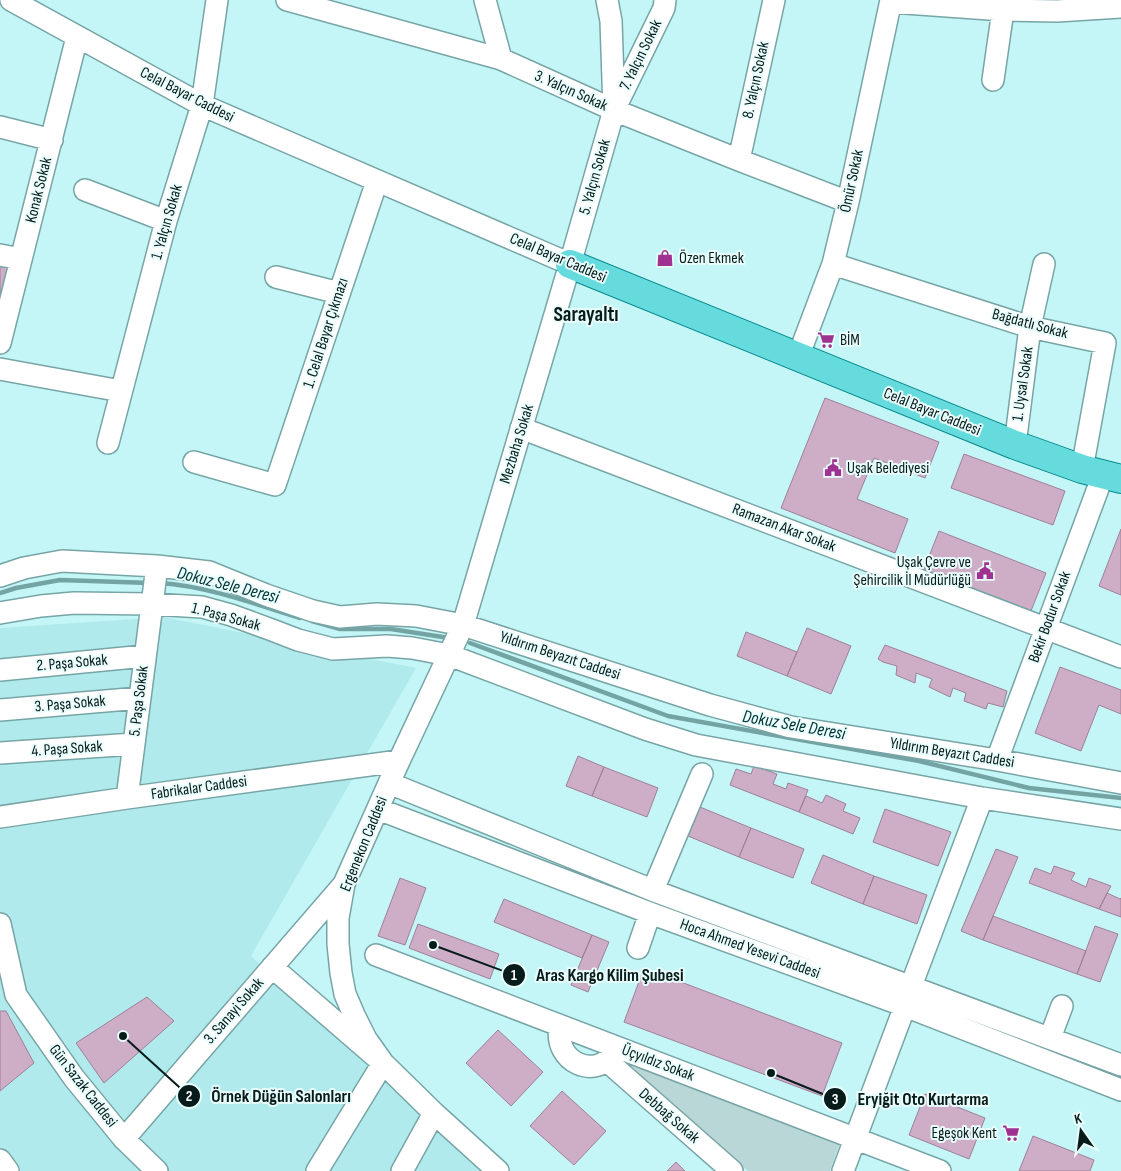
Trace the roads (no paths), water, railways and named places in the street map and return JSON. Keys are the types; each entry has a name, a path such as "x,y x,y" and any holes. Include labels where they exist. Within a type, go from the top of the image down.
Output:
{"main road":[{"name":"Celal Bayar Caddesi","path":"570,264 1015,445 1102,474"}],"street":[{"name":"Celal Bayar Caddesi","path":"10,0 202,105 570,264"},
{"name":"1. Yalçın Sokak","path":"108,442 166,221 202,105 217,0"},
{"name":"3. Yalçın Sokak","path":"287,0 501,59 614,110 848,202"},
{"path":"485,0 501,59"},
{"name":"5. Yalçın Sokak","path":"570,264 614,110 611,22 607,0"},
{"name":"7. Yalçın Sokak","path":"614,110 664,8 666,0"},
{"name":"8. Yalçın Sokak","path":"739,160 774,0"},
{"path":"891,1 1003,10 1056,5 1121,7"},
{"name":"Ömür Sokak","path":"798,358 834,264 891,1"},
{"path":"993,80 1003,10"},
{"name":"Konak Sokak","path":"0,343 77,37"},
{"path":"0,127 52,140"},
{"name":"1. Celal Bayar Çıkmazı","path":"194,462 275,485 376,181"},
{"path":"85,190 166,221"},
{"path":"0,255 21,259"},
{"name":"Mezbaha Sokak","path":"463,625 570,264"},
{"name":"Bağdatlı Sokak","path":"834,264 1030,327 1105,343 1102,474"},
{"name":"1. Uysal Sokak","path":"1015,445 1030,327 1044,264"},
{"path":"276,277 339,293"},
{"path":"0,369 121,391"},
{"name":"Ramazan Akar Sokak","path":"521,428 1121,657"},
{"name":"Bekir Bodur Sokak","path":"996,760 1102,474"},
{"name":"Yıldırım Beyazıt Caddesi","path":"0,576 24,568 62,561 154,584 209,572 266,595 313,611 340,617 377,614 416,616 463,625 710,705 790,727 996,760 1121,783"},
{"name":"1. Paşa Sokak","path":"0,613 74,603 154,584 202,607 239,618 298,640 333,649 388,646 412,648 448,656"},
{"name":"5. Paşa Sokak","path":"127,798 154,584"},
{"name":"Ergenekon Caddesi","path":"463,625 344,884 338,918 338,944 345,994 366,1038 383,1063 434,1113 498,1171"},
{"name":"2. Paşa Sokak","path":"0,670 145,656"},
{"path":"448,656 696,745 982,798 1121,819"},
{"name":"3. Paşa Sokak","path":"0,710 140,698"},
{"name":"4. Paşa Sokak","path":"0,753 134,744"},
{"name":"Fabrikalar Caddesi","path":"0,817 399,761"},
{"path":"653,890 702,774"},
{"name":"Hoca Ahmed Yesevi Caddesi","path":"389,783 908,996 1121,1090"},
{"path":"842,1171 982,798"},
{"name":"Hoca Ahmed Yesevi Caddesi","path":"378,809 650,913 908,996 1050,1038 1121,1065"},
{"name":"3. Sanayi Sokak","path":"124,1139 344,884"},
{"path":"638,948 650,913"},
{"path":"0,924 8,991"},
{"name":"Üçyıldız Sokak","path":"376,955 560,1026 612,1054 855,1138 940,1171"},
{"path":"272,967 383,1063 316,1171"},
{"name":"Gün Sazak Caddesi","path":"8,991 74,1078 124,1139 157,1171"},
{"path":"1050,1038 1062,1006"},
{"path":"560,1026 560,1043 564,1052 570,1059 579,1064 588,1066 598,1065 612,1054"},
{"name":"Debbağ Sokak","path":"612,1054 732,1171"},
{"path":"402,1171 434,1113"},
{"path":"0,1160 8,1171"}],"waterway":[{"name":"Dokuz Sele Deresi","path":"0,593 60,580 150,583"},
{"name":"Dokuz Sele Deresi","path":"160,583 213,592 300,618"},
{"name":"Dokuz Sele Deresi","path":"312,621 340,629 391,629 449,638"},
{"name":"Dokuz Sele Deresi","path":"470,643 668,716 919,761 1029,788 1121,798"}],"place":[{"name":"Özen Ekmek","path":"665,258"},
{"name":"BİM","path":"826,340"},
{"name":"Uşak Belediyesi","path":"833,468"},
{"name":"Uşak Çevre ve Şehircilik İl Müdürlüğü","path":"985,571"},
{"name":"Aras Kargo Kilim Şubesi","path":"433,945"},
{"name":"Örnek Düğün Salonları","path":"123,1036"},
{"name":"Eryiğit Oto Kurtarma","path":"771,1073"},
{"name":"Egeşok Kent","path":"1011,1133"}],"district":[{"name":"Sarayaltı","path":"586,314"}]}
